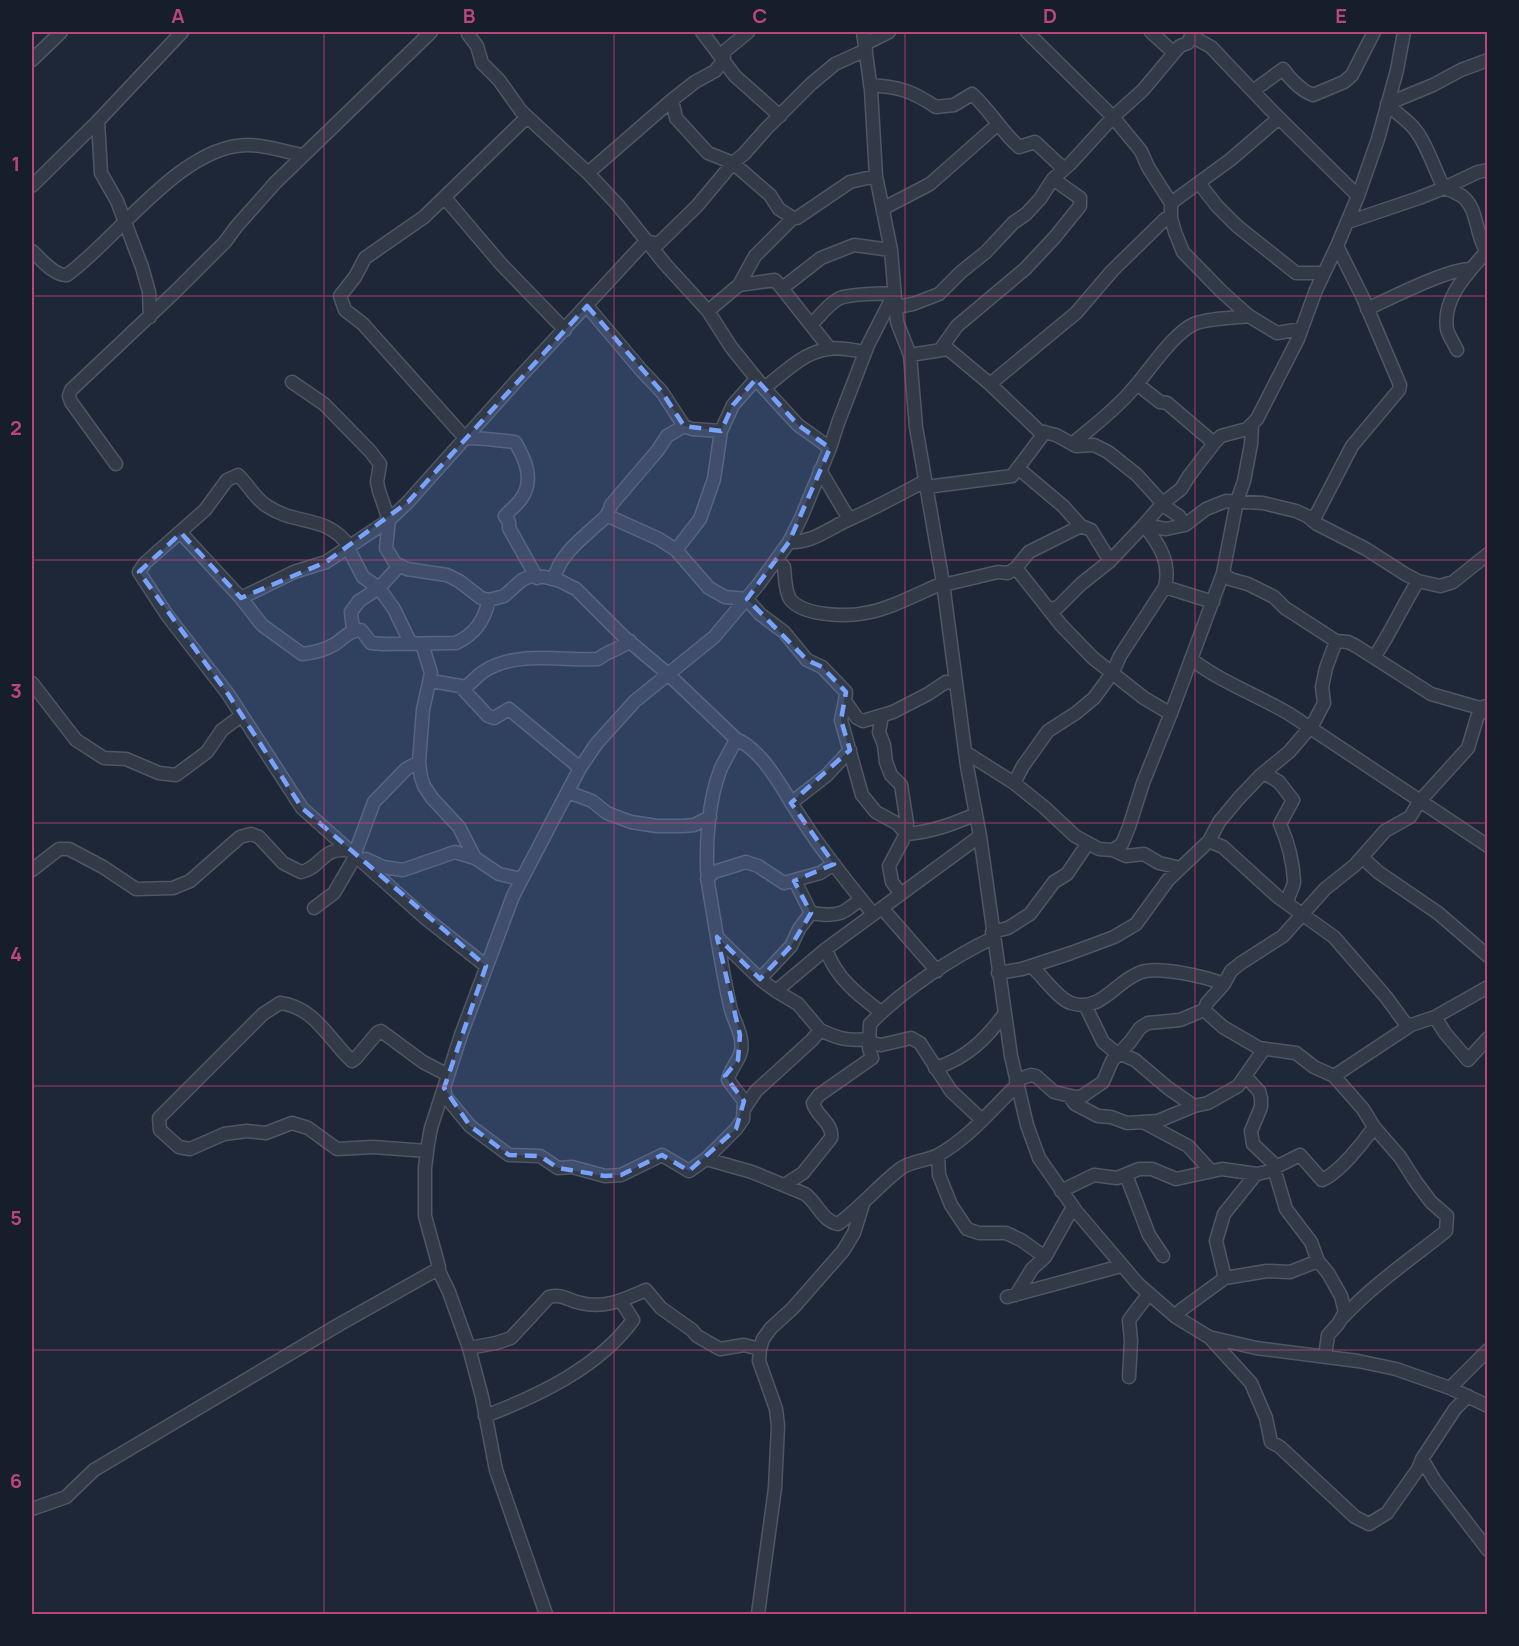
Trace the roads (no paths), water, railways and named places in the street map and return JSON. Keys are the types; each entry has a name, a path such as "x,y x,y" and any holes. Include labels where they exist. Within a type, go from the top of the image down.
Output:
{"street":[{"path":"32,60 61,32"},
{"path":"32,186 98,121 182,32"},
{"path":"116,464 71,402 69,396 76,384 150,317 225,242 236,227 303,155 431,32"},
{"path":"468,32 477,46 482,63 499,80 527,117 588,173 626,214 646,241 708,311 760,384 798,425 830,448"},
{"path":"702,32 735,76 780,116"},
{"path":"588,173 672,100 715,70 723,61 725,51 748,32"},
{"path":"646,241 658,244 812,84 851,55 864,42 889,32"},
{"path":"1027,32 1113,117 1141,151 1148,167 1171,203 1171,218 1183,252 1249,316 1277,333 1301,329"},
{"path":"1151,32 1174,52"},
{"path":"1253,91 1283,69 1291,80 1313,95 1344,82 1352,75 1374,32"},
{"path":"1113,850 1122,843 1129,827 1143,783 1223,573 1237,501 1244,481 1252,426 1290,355 1358,196 1397,70 1404,32"},
{"path":"896,307 913,304 939,294 986,252 1013,222 1026,214 1040,199 1053,179 1113,117 1143,90 1174,52 1180,46 1188,43 1193,34 1211,47 1358,196"},
{"path":"864,42 870,85 876,176 891,250 897,322 910,355 916,427 943,584 955,682 980,836 998,973 1017,1082 1027,1125 1039,1158 1073,1207 1148,1295 1176,1317 1209,1337 1251,1383 1266,1418 1271,1442 1280,1447 1335,1499 1369,1524 1387,1513 1455,1409 1468,1396"},
{"path":"1387,104 1488,60"},
{"path":"870,85 891,86 915,93 936,107 954,105 972,94 983,104 1007,137 1019,147 1035,142 1064,169"},
{"path":"672,100 676,118 708,153 734,163 770,195 779,209 793,218"},
{"path":"1387,104 1413,126 1425,145 1444,188 1463,197 1468,203 1487,253 1454,291 1448,310 1447,329 1457,350"},
{"path":"527,117 424,217 365,258 355,278 340,296 345,310 363,324 465,438 515,442 521,450 528,472 525,492 520,501 505,516 509,522 509,528 537,578"},
{"path":"1171,203 1279,118"},
{"path":"98,121 101,173 117,201 142,267 149,292 150,317"},
{"path":"884,208 930,184 998,124"},
{"path":"32,251 56,273 61,276 67,275 178,173 201,158 249,145 303,155"},
{"path":"1348,222 1419,198 1478,172 1488,170"},
{"path":"708,311 739,285 755,256 793,218 797,218 850,182 876,176"},
{"path":"940,350 957,326 1025,269 1080,206 1080,198 1053,179"},
{"path":"1199,183 1216,206 1237,226 1296,273 1324,273"},
{"path":"445,198 501,264 564,330"},
{"path":"990,384 1076,314 1112,272 1165,219 1171,218"},
{"path":"241,598 294,572 326,562 389,520 646,241"},
{"path":"781,287 821,258 854,245 891,250"},
{"path":"1313,521 1352,446 1399,390 1399,381 1337,246"},
{"path":"1367,309 1443,276 1463,269 1471,269"},
{"path":"739,285 775,280 830,349"},
{"path":"811,325 840,298 881,293 894,294"},
{"path":"546,1614 496,1470 469,1348 449,1292 438,1269 425,1216 424,1185 431,1128 486,966 521,879 580,768 597,743 624,712 708,643 747,599 789,542 830,448 865,352 894,294"},
{"path":"587,306 662,392 684,426 692,429 721,431"},
{"path":"1072,444 1121,403 1149,367 1179,335 1194,324 1249,316"},
{"path":"676,550 699,519 709,495 714,479 721,431 733,405 760,384 802,358 823,349 865,352"},
{"path":"910,355 948,349 1039,430 1076,446 1094,445 1108,452 1137,475 1167,508 1179,516 1185,525"},
{"path":"292,382 324,404 380,464 377,482 389,520 386,548 391,559 399,566 447,575 481,598 489,600 504,596 525,578 554,579 576,589 736,739 745,742 757,753 861,900 877,911 937,971"},
{"path":"1137,384 1160,402 1167,403 1214,443"},
{"path":"554,579 561,560 592,528 608,516 611,505 658,450 667,436 684,426"},
{"path":"1050,609 1058,607 1081,584 1110,561 1163,503 1181,489 1221,436 1243,431 1252,426"},
{"path":"789,542 811,539 926,484 1012,476 1045,432"},
{"path":"1019,469 1063,506 1081,526 1091,530 1110,561"},
{"path":"820,470 849,519"},
{"path":"475,858 459,827 424,786 419,762 423,710 430,681 429,664 417,644 379,588 363,577 340,534 326,526 285,516 265,506 238,475 227,480 205,510 145,563 139,572 167,615 228,694 302,808 424,917 486,966"},
{"path":"1144,525 1166,529 1185,525 1216,503 1226,501 1263,503 1296,512 1366,549 1418,581 1440,586 1453,582 1488,554"},
{"path":"608,516 659,539 676,550 709,588 725,597 747,599 760,614 784,632 807,660 822,667 840,683 846,692 841,720 862,795 876,812 898,824 906,834"},
{"path":"1014,783 1028,758 1048,731 1094,698 1113,672 1120,656 1165,587 1166,561 1158,543 1144,525"},
{"path":"777,560 784,567 790,599 812,613 864,614 943,584 998,572 1008,573 1016,568 1029,552 1081,526"},
{"path":"181,533 241,598 262,625 302,654 318,652 334,645 353,630 361,630 370,643 448,645 463,640 484,619 489,600"},
{"path":"353,630 351,612 359,601 379,588 399,566"},
{"path":"1016,568 1061,625 1093,658 1144,698 1171,714"},
{"path":"838,1224 864,1203 901,1167 938,1155 982,1120 1017,1082 1031,1075 1036,1076 1054,1092 1081,1097 1103,1082 1112,1061 1140,1028 1148,1023 1180,1020 1204,1010 1231,971 1283,936 1325,889 1355,865 1384,831 1410,816 1419,802 1468,748 1485,709 1431,694 1378,661 1375,656 1348,642 1336,641 1285,608 1274,597 1248,584 1230,579 1223,573"},
{"path":"1375,656 1388,637 1402,606 1418,581"},
{"path":"1165,587 1185,591 1212,602"},
{"path":"430,681 466,687 482,672 495,665 531,657 598,659 607,652 620,649 630,641"},
{"path":"998,973 1031,966 1114,937 1136,924 1168,880 1209,841 1219,822 1264,773 1289,752 1319,716 1323,703 1322,687 1326,668 1336,641"},
{"path":"1191,659 1210,674 1265,700 1336,744 1419,802 1488,846"},
{"path":"845,700 857,718 863,721 882,716 928,694 946,682 955,682"},
{"path":"32,683 76,740 104,758 126,759 159,773 176,775 207,752 222,730 241,716"},
{"path":"461,687 488,716 494,718 509,709 580,768"},
{"path":"882,716 879,732 884,745 885,762 891,775 901,785 907,823 906,834 889,866 892,882 901,894"},
{"path":"427,1150 337,1149 308,1128 292,1124 266,1133 247,1131 224,1134 190,1149 184,1149 172,1143 160,1130 159,1118 263,1014 280,1003 300,1009 323,1026 352,1061 381,1031 446,1082 446,1097 470,1126 509,1155 540,1156 558,1168 572,1167 605,1176 621,1175 662,1155 689,1171 706,1160 743,1119 744,1101 728,1080 729,1072 738,1060 741,1049 740,1035 731,1009 707,879 707,848 714,789 736,739"},
{"path":"791,803 827,775 850,750"},
{"path":"965,752 1014,783 1044,807 1075,837 1099,849 1113,850 1126,856 1144,854 1159,863 1181,868"},
{"path":"314,908 334,893 374,802 406,769 419,762"},
{"path":"1264,773 1279,782 1293,800 1280,824 1293,859 1294,882 1289,891 1288,903"},
{"path":"568,792 592,801 607,813 631,822 657,826 683,826 694,825 710,817"},
{"path":"906,834 937,830 976,814"},
{"path":"32,870 59,849 69,849 103,867 136,889 173,888 189,881 240,837 251,834 259,837 283,863 301,872 310,869 331,851 353,854 382,867 398,870 414,868 455,852 475,858 499,874 521,879"},
{"path":"776,991 826,949 980,836"},
{"path":"1209,841 1223,847 1256,878 1334,937 1386,997 1401,1019 1411,1025"},
{"path":"786,1184 803,1173 832,1135 829,1126 814,1107 815,1100 872,1058 868,1040 870,1024 881,1012 937,971 1030,914 1054,882 1067,874 1088,843"},
{"path":"1362,857 1378,872 1438,913 1488,956"},
{"path":"707,879 714,872 746,862 758,866 784,883 820,873 834,864"},
{"path":"795,881 811,913"},
{"path":"811,913 826,916 848,910 854,903 861,900"},
{"path":"760,979 791,946 799,929 811,913"},
{"path":"717,937 760,979 798,1004 820,1030 849,1041 868,1040 881,1045 911,1038 920,1043 951,1091 982,1120"},
{"path":"826,949 837,972 861,997 881,1012"},
{"path":"1031,966 1070,1003 1085,1005 1095,1004 1138,973 1153,969 1208,978 1224,984"},
{"path":"1334,1077 1411,1025 1435,1017 1488,987"},
{"path":"1085,1005 1103,1042 1114,1051 1135,1060 1194,1106"},
{"path":"1204,1010 1223,1027 1264,1049 1296,1053 1314,1067 1334,1077 1363,1109 1431,1202 1447,1216 1446,1231 1385,1278 1343,1317 1328,1335 1325,1357"},
{"path":"935,1068 952,1063 967,1054 994,1028 1005,1013"},
{"path":"1435,1017 1445,1033 1468,1060 1488,1038"},
{"path":"742,1113 756,1091 820,1030"},
{"path":"1069,1096 1075,1104 1098,1116 1111,1117 1127,1123 1158,1121 1208,1102 1238,1086 1264,1049"},
{"path":"1246,1077 1259,1091 1261,1098 1261,1107 1251,1131 1253,1144 1272,1162 1286,1209 1311,1242 1318,1261 1341,1296 1345,1312 1343,1317"},
{"path":"1143,1122 1188,1146 1210,1172"},
{"path":"1061,1191 1094,1175 1117,1178 1139,1169 1152,1169 1176,1179 1222,1169 1256,1174 1300,1155 1322,1179 1331,1176 1374,1127"},
{"path":"938,1155 939,1175 951,1205 967,1229 979,1233 1006,1233 1021,1240 1045,1257"},
{"path":"706,1160 786,1184 812,1199 827,1219 838,1224 849,1242"},
{"path":"1225,1278 1215,1241 1224,1214 1256,1174"},
{"path":"1126,1175 1149,1235 1163,1256"},
{"path":"758,1614 775,1488 778,1426 776,1409 759,1361 760,1349 771,1328 807,1293 849,1242 864,1203"},
{"path":"1073,1207 1045,1257 1011,1296 1121,1266"},
{"path":"1176,1317 1181,1310 1225,1278 1267,1271 1290,1272 1318,1261"},
{"path":"32,1509 66,1497 94,1470 349,1318 438,1269"},
{"path":"469,1348 496,1344 511,1338 535,1314 544,1301 556,1295 581,1303 598,1305 621,1301 646,1290 661,1308 697,1336 720,1349 744,1345 760,1349"},
{"path":"1129,1377 1131,1341 1129,1320 1148,1295"},
{"path":"485,1416 539,1394 593,1360 621,1336 633,1320 621,1301"},
{"path":"1209,1337 1256,1348 1379,1365 1408,1372 1488,1406"},
{"path":"1450,1388 1488,1350"},
{"path":"1422,1459 1435,1481 1488,1550"}]}
